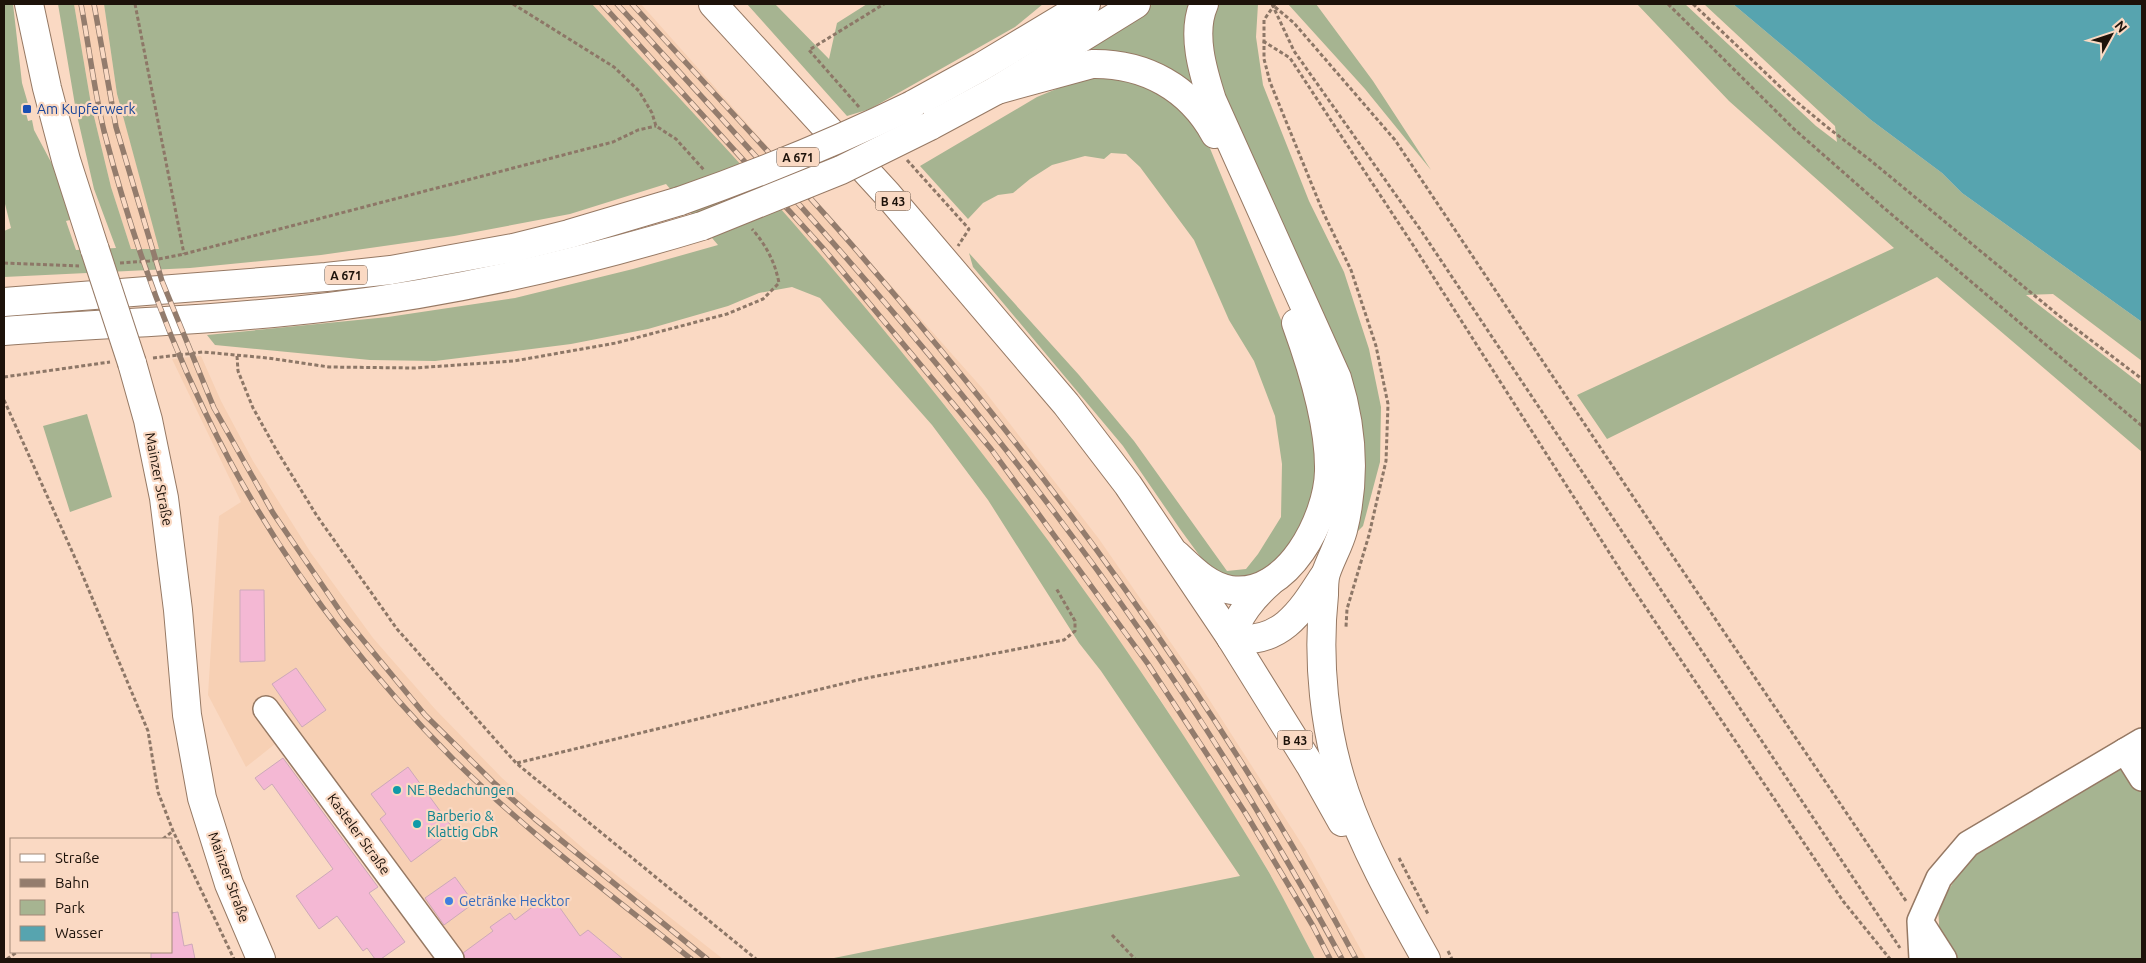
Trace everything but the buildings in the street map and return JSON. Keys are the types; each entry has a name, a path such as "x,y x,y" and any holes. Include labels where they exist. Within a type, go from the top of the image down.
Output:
{"main road":[{"name":"Mainzer Straße","path":"29,4 88,258 132,363 148,420 164,498 178,610 187,715 202,798 229,884 261,959"},
{"name":"B 43","path":"713,4 888,195 1054,389 1128,485 1177,555 1231,638 1310,765 1355,844 1426,959"},
{"path":"981,67 1056,4"},
{"name":"A 671","path":"4,302 326,277 391,270 456,259 550,239 680,201 782,164 912,105 981,67 1086,4"},
{"name":"A 671","path":"4,331 261,314 395,298 462,287 549,268 643,244 702,226 841,170 997,90 1136,4"},
{"path":"997,90 1092,64 1120,65 1146,72 1176,88 1200,111 1210,125 1283,289 1312,373 1327,438 1329,473 1327,490 1316,524 1297,556 1255,595 1244,609 1236,621 1231,638 1248,641 1267,637 1283,627 1305,607 1326,574 1342,533 1351,489 1349,422 1337,378 1212,100 1202,69 1198,40 1204,4"},
{"path":"1177,555 1202,577 1230,590 1248,589 1270,581"},
{"path":"1326,574 1322,644 1323,682 1335,756 1344,792 1357,824 1406,925"},
{"name":"B 43","path":"1355,844 1410,959"}],"street":[{"name":"Kasteler Straße","path":"266,709 451,959"},
{"path":"1912,956 1920,921 1939,878 1968,844 2134,746 2142,778"},
{"path":"1920,921 1944,959"}],"path":[{"path":"135,4 184,254"},
{"path":"120,264 149,261 184,254 613,142 638,130 656,126 652,112 639,91 614,67 513,4"},
{"path":"1668,4 1794,129 1884,208 2142,426"},
{"path":"1693,4 1792,98 1827,128 1870,160 2063,319 2142,379"},
{"path":"1274,5 1294,23 1395,140 1675,560 1920,921"},
{"path":"1274,5 1294,51 1427,241 1912,956"},
{"path":"1263,41 1290,58 1413,245 1621,571 1842,901 1890,959"},
{"path":"4,263 88,258"},
{"path":"756,959 516,763 397,629 312,508 253,408 238,371 237,356 339,367 415,368 514,361 616,343 727,314 763,299 779,283"},
{"path":"4,400 80,569 148,731 158,792 173,831 234,959"},
{"path":"516,763 862,679 1064,640 1075,631 1075,621 1056,588"},
{"path":"163,838 173,831"},
{"path":"1112,935 1135,959"}],"shaded area":[{"path":"74,4 104,4 117,94 160,250 131,249 111,187 91,104"},
{"path":"592,4 641,4 983,389 1099,539 1196,679 1305,849 1366,959 1315,959 1268,870 1160,699 1062,561 952,414 819,253"},
{"path":"201,356 221,401 253,461 311,553 373,638 435,709 502,778 592,856 723,959 460,959 280,740 246,767 208,695 219,516 241,502 172,359"}],"green space":[{"path":"4,4 13,4 22,83 29,107 25,109 28,121 32,120 34,130 60,179 70,220 66,221 76,250 116,248 94,189 76,111 58,4 74,4 91,104 111,187 131,249 159,249 117,94 104,4 592,4 736,159 820,254 941,400 999,475 1112,629 1165,708 1267,869 1315,959 829,959 1240,876 1101,671 1079,643 988,500 932,425 820,298 792,287 759,293 728,306 648,329 571,344 435,361 370,360 215,345 207,335 388,317 515,298 633,269 718,245 666,184 570,214 454,236 321,255 190,268 4,277 4,231 11,228 4,200"},
{"path":"747,4 775,4 829,59 837,23 867,4 1043,4 1015,27 870,109 847,116"},
{"path":"1153,4 1193,4 1208,112 1179,81 1052,72"},
{"path":"1213,4 1258,4 1256,37 1263,85 1309,201 1344,272 1369,349 1381,407 1380,462 1363,526 1356,533 1357,487 1208,59"},
{"path":"1288,4 1316,4 1373,81 1431,170 1365,89"},
{"path":"1637,4 1685,4 1816,126 1837,142 1835,126 1704,4 1733,4 1871,120 1942,173 1962,193 2142,322 2142,361 2053,294 2026,295 2142,385 2142,452 1937,277 1607,439 1577,395 1894,248 1729,101"},
{"path":"1114,74 1173,98 1209,146 1284,327 1301,377 1313,423 1317,459 1314,496 1293,549 1243,585 1210,570 1123,446 973,267 969,253 1079,375 1134,441 1227,571 1246,569 1258,554 1281,517 1282,464 1275,416 1254,361 1229,320 1194,240 1140,167 1126,154 1111,153 1104,159 1085,156 1052,165 1013,193 998,195 983,203 968,219 920,166 1037,97 1078,80"},
{"path":"87,414 112,497 70,512 43,426"},
{"path":"2142,754 2142,959 1953,959 1940,940 1938,907 1959,873 1987,842"}],"water":[{"path":"1733,4 2142,4 2142,322 1962,193 1942,173 1871,120"}],"railway":[{"path":"81,4 104,131 124,203 148,274 189,378 229,460 255,506 314,596 347,639 416,720 453,759 539,837 691,959"},
{"path":"94,4 116,127 162,281 214,408 273,513 344,617 425,715 493,782 535,819 707,959"},
{"path":"602,4 822,247 991,449 1148,664 1246,814 1313,926 1330,959"},
{"path":"617,4 764,165 860,274 954,384 1047,502 1182,692 1265,824 1342,959"},
{"path":"632,4 852,245 923,329 1059,500 1187,678 1303,863 1356,959"}],"place":[{"name":"Am Kupferwerk","path":"27,109"},
{"name":"NE Bedachungen","path":"397,790"},
{"name":"Barberio & Klattig GbR","path":"417,824"},
{"name":"Getränke Hecktor","path":"449,901"}]}
